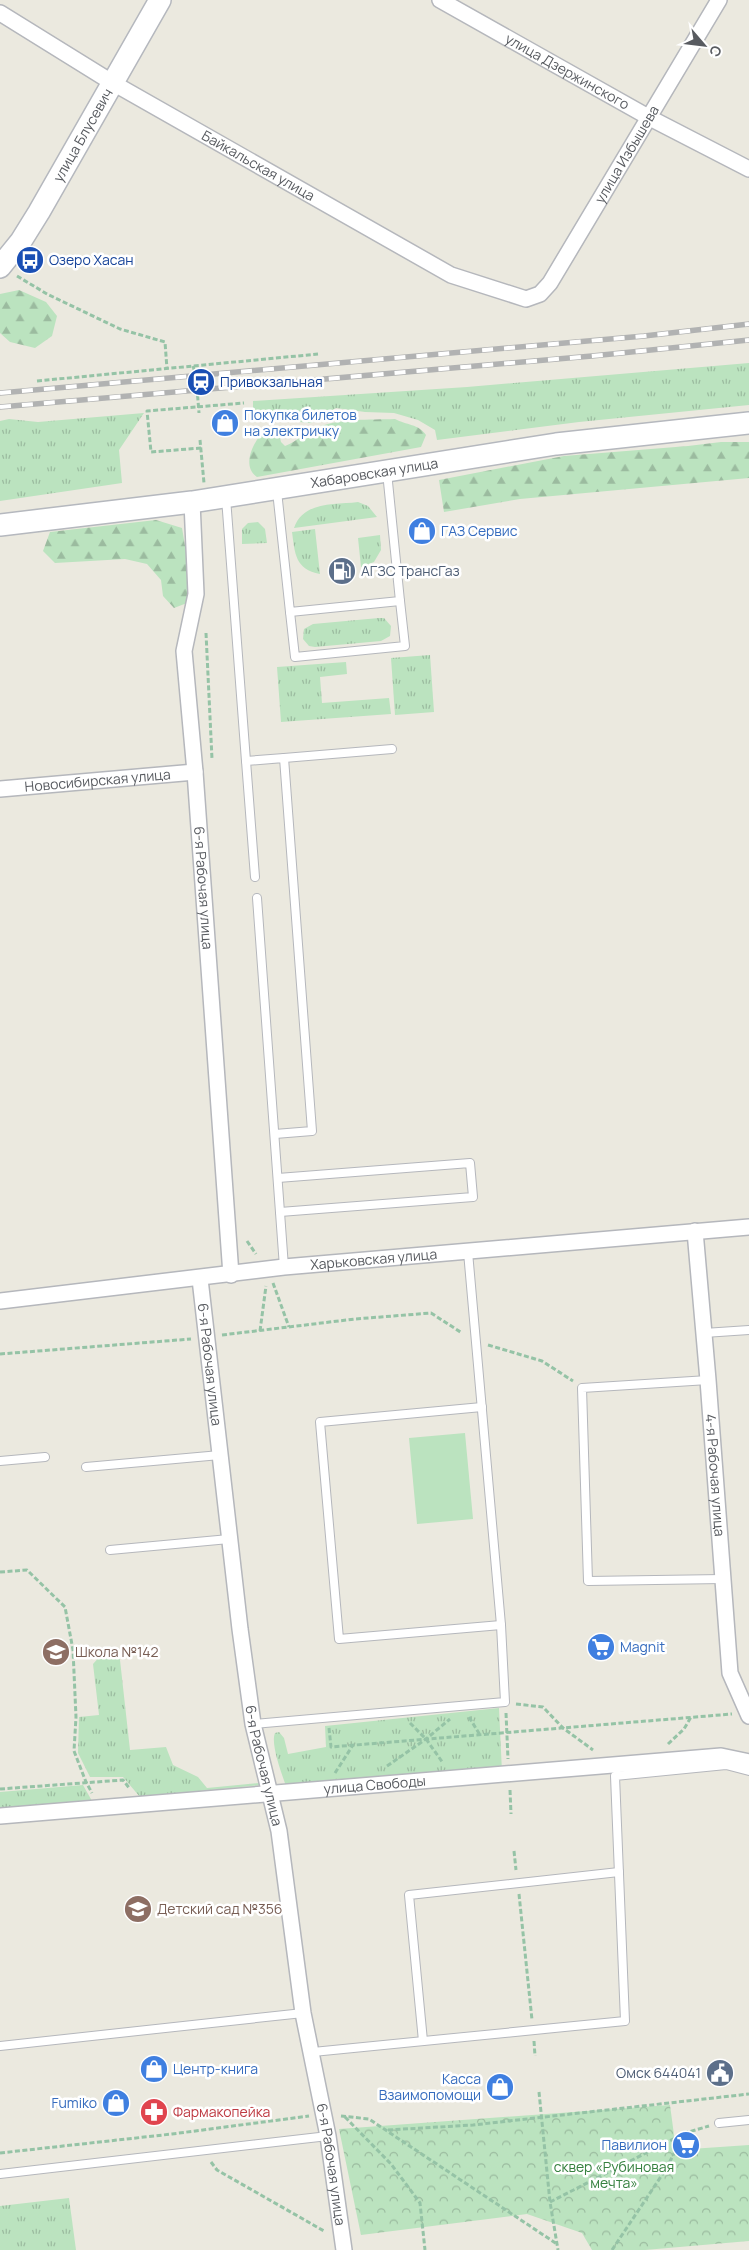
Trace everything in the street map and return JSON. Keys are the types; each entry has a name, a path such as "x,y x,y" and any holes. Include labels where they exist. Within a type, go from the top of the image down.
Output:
{"main road":[{"name":"улица Блусевич","path":"0,267 21,241 160,0"},
{"name":"Хабаровская улица","path":"0,525 198,496 226,496 556,444 749,423"}],"street":[{"name":"улица Дзержинского","path":"440,0 650,118 749,169"},
{"name":"улица Избышева","path":"526,299 540,294 550,283 719,0"},
{"name":"Байкальская улица","path":"0,13 113,83 451,275 526,299"},
{"name":"6-я Рабочая улица","path":"198,496 196,594 184,651 195,772 231,1274"},
{"name":"Новосибирская улица","path":"0,789 195,772"},
{"name":"Харьковская улица","path":"0,1300 284,1267 749,1227"},
{"name":"4-я Рабочая улица","path":"695,1231 730,1673 748,1715"},
{"name":"6-я Рабочая улица","path":"200,1278 229,1539 253,1724 271,1794 278,1831 303,2013 328,2136 343,2246"},
{"name":"улица Свободы","path":"0,1816 721,1756 749,1762"}],"lane":[{"path":"277,488 294,658 405,646 387,471"},
{"path":"226,496 255,877"},
{"path":"290,612 400,601"},
{"path":"246,761 392,749"},
{"path":"274,1134 312,1131 284,758"},
{"path":"256,898 284,1267"},
{"path":"278,1178 470,1163 473,1197 280,1212"},
{"path":"253,1724 505,1702 501,1625 468,1252"},
{"path":"704,1333 749,1330"},
{"path":"708,1380 582,1388 588,1580 724,1579"},
{"path":"482,1407 320,1422 339,1639 501,1625"},
{"path":"86,1467 220,1455"},
{"path":"0,1461 45,1457"},
{"path":"110,1550 229,1539"},
{"path":"312,2052 625,2021 615,1776 726,1765 749,1771"},
{"path":"423,2041 409,1895 619,1872"},
{"path":"0,2046 303,2013"},
{"path":"719,2123 749,2120"},
{"path":"0,2174 328,2136"}],"path":[{"path":"0,267 46,294 120,329 165,342 167,369"},
{"path":"37,381 318,354"},
{"path":"193,366 196,376 199,413"},
{"path":"201,448 151,452 147,412 244,403"},
{"path":"198,496 200,440"},
{"path":"206,626 212,762"},
{"path":"246,1233 247,1243 268,1270 289,1327"},
{"path":"260,1331 268,1270"},
{"path":"0,1354 206,1338 355,1319 431,1314 476,1342 542,1361 582,1388"},
{"path":"0,1572 28,1570 65,1607 73,1650 76,1718 74,1751 86,1782 100,1807"},
{"path":"505,1702 543,1707 563,1728 614,1766"},
{"path":"361,1786 426,1739 452,1717 461,1706 480,1735"},
{"path":"400,1711 426,1739 443,1763 459,1779"},
{"path":"328,1717 331,1747 692,1717 748,1715"},
{"path":"647,1763 684,1729 692,1717"},
{"path":"0,1789 123,1780 142,1803"},
{"path":"514,1851 536,2056"},
{"path":"539,2092 550,2202 558,2250"},
{"path":"387,2130 473,2125 749,2094"},
{"path":"0,2153 172,2134 324,2114 369,2119 557,2244"},
{"path":"344,2116 391,2164 420,2203 425,2250"},
{"path":"550,2202 685,2133 719,2123"},
{"path":"612,2250 666,2168 685,2133"},
{"path":"202,2151 217,2170 343,2246"}],"green space":[{"path":"19,290 46,302 57,316 52,336 35,348 10,342 0,333 0,294"},
{"path":"749,363 749,405 579,422 437,440 435,430 418,420 394,413 336,408 311,423 278,420 253,422 253,401 467,387"},
{"path":"144,413 119,450 122,483 0,501 0,421 9,419 38,422"},
{"path":"395,419 423,431 426,435 421,447 257,477 252,472 249,459 257,439 265,429 272,427 278,430 281,442 285,446 304,434 325,425 355,420"},
{"path":"721,442 749,442 749,478 520,499 444,512 439,480 564,456"},
{"path":"358,502 368,506 377,517 294,528 298,519 312,509 330,504"},
{"path":"156,520 182,528 192,587 187,603 174,608 163,596 161,580 147,564 125,559 55,563 43,551 50,532"},
{"path":"258,522 265,529 267,543 242,544 242,529 248,523"},
{"path":"315,529 320,574 312,572 301,564 294,547 292,532"},
{"path":"380,535 381,550 374,562 361,567 358,538"},
{"path":"384,618 391,626 390,636 381,641 315,647 309,646 303,639 304,629 313,624"},
{"path":"430,655 434,712 395,715 391,658"},
{"path":"346,662 347,674 320,677 322,703 389,698 391,714 281,722 277,667"},
{"path":"465,1433 473,1519 417,1524 409,1438"},
{"path":"119,1651 130,1750 166,1747 173,1765 198,1777 207,1788 259,1783 262,1785 140,1797 123,1777 90,1777 78,1753 79,1717 99,1715 93,1664 102,1654"},
{"path":"499,1708 502,1772 287,1789 274,1745 275,1733 279,1732 284,1738 288,1754 326,1747 325,1726"},
{"path":"83,1785 92,1801 0,1808 0,1792"},
{"name":"сквер «Рубиновая мечта»","path":"670,2105 676,2150 749,2145 749,2241 645,2250 592,2250 582,2233 527,2214 361,2235 339,2129"},
{"path":"69,2198 76,2250 0,2250 0,2206"}],"railway":[{"path":"0,393 644,336 749,324"},
{"path":"0,407 592,356 749,340"}],"place":[{"name":"Озеро Хасан","path":"30,260"},
{"name":"Привокзальная","path":"201,382"},
{"name":"Покупка билетов на электричку","path":"225,423"},
{"name":"ГАЗ Сервис","path":"422,531"},
{"name":"АГЗС ТрансГаз","path":"342,571"},
{"name":"Magnit","path":"601,1647"},
{"name":"Школа №142","path":"56,1652"},
{"name":"Детский сад №356","path":"138,1909"},
{"name":"Центр-книга","path":"154,2069"},
{"name":"Омск 644041","path":"720,2073"},
{"name":"Касса Взаимопомощи","path":"500,2087"},
{"name":"Fumiko","path":"116,2103"},
{"name":"Фармакопейка","path":"154,2112"},
{"name":"Павилион","path":"686,2145"}]}
